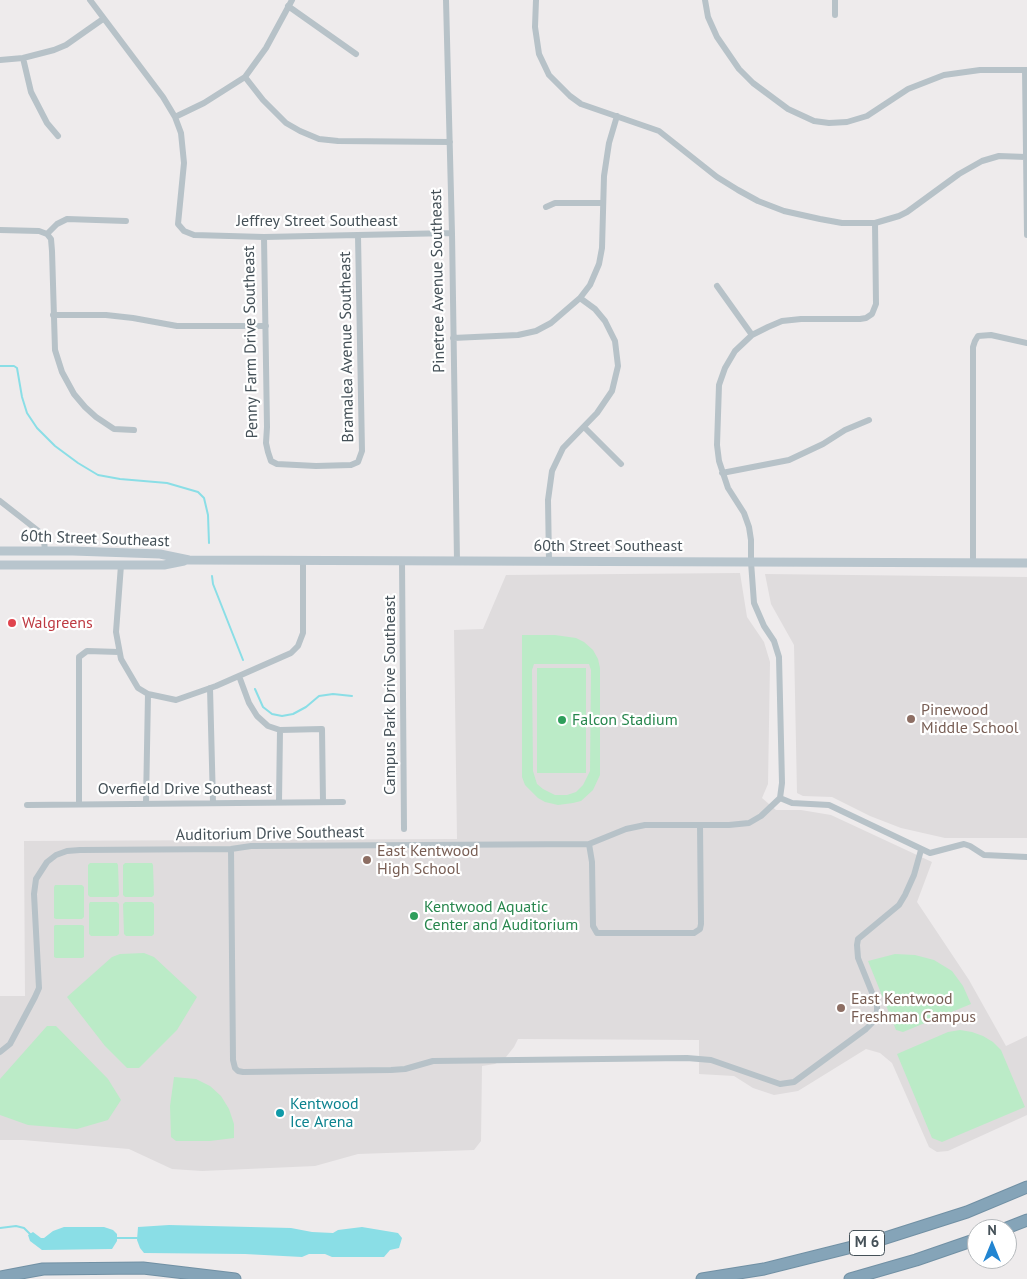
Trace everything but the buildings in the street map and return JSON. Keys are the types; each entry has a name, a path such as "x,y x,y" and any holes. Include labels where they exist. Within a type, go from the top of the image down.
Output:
{"highway":[{"name":"M 6","path":"702,1279 764,1269 876,1241 967,1212 1027,1187"},
{"name":"M 6","path":"850,1279 916,1260 967,1242"},
{"path":"0,1277 37,1270 143,1268 235,1279"},
{"path":"16,1279 29,1275 76,1269"}],"main road":[{"name":"60th Street Southeast","path":"0,551 160,554 189,560"},
{"path":"43,565 63,558 66,551"},
{"name":"60th Street Southeast","path":"0,565 164,565 189,560 1027,563"}],"street":[{"path":"90,0 175,117 204,103 245,77 266,48 292,0"},
{"name":"Pinetree Avenue Southeast","path":"446,0 457,561"},
{"path":"536,0 535,27 539,54 549,75 570,96 581,104 659,131 717,177 758,201 784,211 820,220 845,223 875,223 906,212 982,161 999,156 1026,157"},
{"path":"705,0 708,17 717,37 723,49 739,68 753,82 788,109 814,121 847,122 867,116 908,89 944,75 980,70 1026,70 1027,235"},
{"path":"835,0 835,15"},
{"path":"288,6 356,54"},
{"path":"0,60 43,54 66,45 103,19"},
{"path":"23,58 30,92 47,123 58,136"},
{"path":"245,77 263,100 286,123 319,139 338,141 450,142"},
{"path":"453,338 518,335 536,331 551,323 580,298 590,285 599,264 602,244 604,176 608,146 617,116"},
{"name":"Jeffrey Street Southeast","path":"175,117 180,134 184,164 178,224 184,231 194,235 264,237 452,233"},
{"path":"546,207 555,203 602,203"},
{"path":"46,234 67,218 126,221"},
{"path":"875,223 876,304 872,314 860,319 801,319 782,321 752,334 735,351 725,368 719,385 717,445 722,473 728,488 744,513 749,527 754,602 764,626 774,641 779,656 782,783 780,798 792,803 829,805 930,854 964,844 984,855 1027,856"},
{"path":"0,230 39,231 51,239 55,350 62,372 74,394 85,407 107,425 120,430 134,430"},
{"name":"Bramalea Avenue Southeast","path":"316,466 351,465 358,462 361,458 358,236"},
{"name":"Penny Farm Drive Southeast","path":"264,237 268,427 266,443 268,452 271,461 277,464 316,466"},
{"path":"718,286 752,334"},
{"path":"549,561 548,500 552,471 563,448 584,427 612,391 618,366 615,341 605,321 595,309 580,298"},
{"path":"53,315 106,315 177,326 266,326"},
{"path":"973,563 973,347 978,336 991,334 1027,343"},
{"path":"722,473 789,460 845,430 869,420"},
{"path":"584,427 621,464"},
{"path":"0,501 40,533 44,540 44,551"},
{"path":"121,565 116,632 120,659 138,688 148,694 176,700 210,688 292,653 298,646 303,633 303,560"},
{"name":"Campus Park Drive Southeast","path":"402,561 404,829"},
{"path":"79,804 79,657 87,651 119,652"},
{"path":"239,676 249,702 257,716 268,726 280,730 322,729 323,802"},
{"path":"210,688 213,803"},
{"path":"146,803 148,694"},
{"path":"279,802 280,730"},
{"name":"Auditorium Drive Southeast","path":"0,1052 10,1044 38,992 34,889 38,875 47,862 61,853 80,850 232,849 251,846 589,844 626,829 645,825 729,826 750,823 768,810 780,798"},
{"name":"Overfield Drive Southeast","path":"27,805 343,802"},
{"path":"589,844 592,862 593,926 598,932 694,933 700,929 701,924 700,826"},
{"path":"232,849 233,1064 238,1071 391,1070 405,1069 433,1061 688,1058 711,1060 780,1084 794,1082 866,1029 874,1021 877,1005 858,958 856,951 858,939 899,905 914,874 921,850"}],"shaded area":[{"name":"East Kentwood High School","path":"740,573 747,617 764,642 770,662 768,784 762,798 776,810 801,810 831,815 932,862 917,902 969,980 1006,1046 1027,1036 1027,1115 948,1151 937,1152 929,1147 892,1063 880,1053 866,1049 798,1091 774,1095 753,1088 734,1076 699,1074 699,1040 518,1039 506,1057 495,1064 482,1066 481,1141 474,1150 358,1154 315,1166 202,1171 172,1169 129,1149 23,1140 0,1140 0,996 25,996 24,841 457,839 454,630 483,629 506,575"},
{"name":"Pinewood Middle School","path":"765,574 1027,577 1027,838 945,838 901,828 870,816 832,797 803,796 797,793 794,645 771,604"}],"green space":[{"path":"522,635 555,635 576,638 593,650 600,668 600,775 593,790 581,801 558,805 538,798 525,785 522,777","holes":["534,664 589,664 591,670 590,771 583,785 576,792 567,795 555,795 537,784 533,771 532,670"]},
{"name":"Falcon Stadium","path":"537,668 586,668 586,773 537,773"},
{"path":"90,863 117,863 119,895 117,897 90,897 88,895 88,865"},
{"path":"125,863 152,863 154,895 152,897 125,897 123,895 123,865"},
{"path":"55,885 82,885 84,887 84,917 82,919 54,918"},
{"path":"90,902 117,902 119,904 119,934 117,936 91,936 89,934"},
{"path":"125,902 152,902 154,904 154,934 152,936 126,936 124,934 123,904"},
{"path":"55,925 84,926 84,957 54,957"},
{"path":"144,953 154,957 197,997 177,1030 139,1068 127,1068 105,1046 67,997 112,957 120,954"},
{"path":"895,954 915,955 934,960 952,971 963,986 971,1004 903,1032 896,1030 868,961"},
{"path":"47,1026 56,1026 108,1079 121,1100 108,1120 77,1129 28,1125 0,1115 0,1079"},
{"path":"960,1030 983,1036 1001,1050 1025,1107 942,1142 932,1138 897,1054 948,1032"},
{"path":"174,1077 196,1079 210,1086 221,1096 229,1109 234,1124 234,1138 210,1141 176,1141 171,1137 170,1106"}],"water":[{"path":"169,1225 291,1228 333,1233 338,1230 362,1227 398,1233 402,1238 399,1248 390,1250 384,1257 332,1257 325,1254 309,1254 302,1257 245,1254 144,1253 137,1240 138,1227"},
{"path":"64,1227 104,1227 113,1230 117,1234 117,1241 112,1249 42,1250 30,1241 28,1235 33,1232 44,1238 53,1231"}],"waterway":[{"path":"0,366 14,366 17,368 27,413 37,428 55,446 78,463 98,475 167,483 198,492 204,498 208,515 209,543"},
{"path":"212,576 213,584 243,660"},
{"path":"255,689 263,707 272,714 282,716 293,714 306,707 319,696 333,694 352,696"},
{"path":"0,1228 16,1226 24,1228 30,1234"},
{"path":"117,1238 137,1238"}],"place":[{"name":"Walgreens","path":"12,623"},
{"name":"Pinewood Middle School","path":"911,719"},
{"name":"Falcon Stadium","path":"562,720"},
{"name":"East Kentwood High School","path":"367,860"},
{"name":"Kentwood Aquatic Center and Auditorium","path":"414,916"},
{"name":"East Kentwood Freshman Campus","path":"841,1008"},
{"name":"Kentwood Ice Arena","path":"280,1113"}]}
